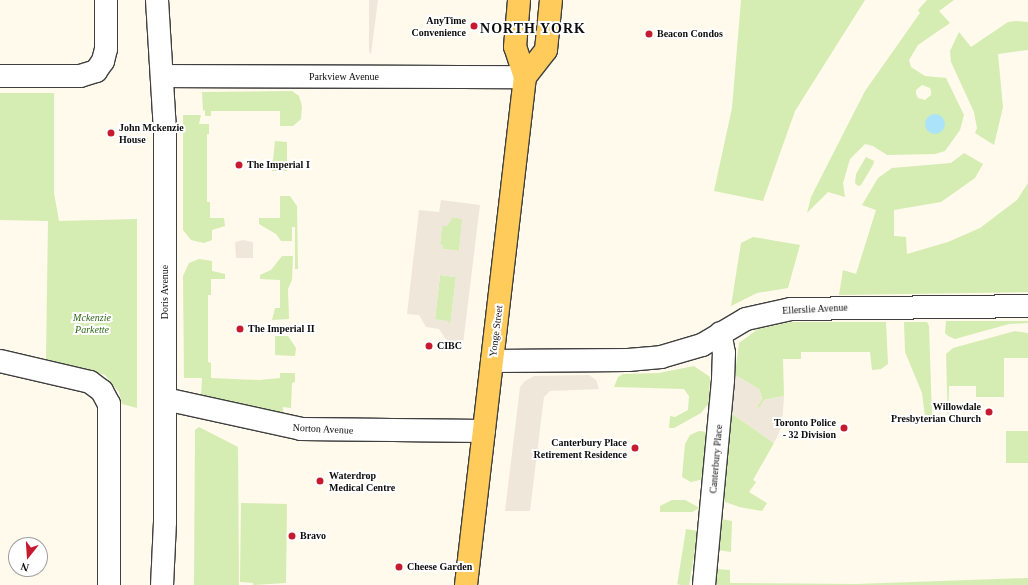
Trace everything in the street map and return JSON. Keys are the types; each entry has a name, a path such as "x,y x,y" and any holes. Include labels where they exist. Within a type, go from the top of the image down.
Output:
{"main road":[{"name":"Yonge Street","path":"466,585 525,77 515,47 519,0"},
{"path":"525,77 546,50 551,0"}],"street":[{"path":"0,76 75,76 91,74 103,61 106,49 106,0"},
{"name":"Doris Avenue","path":"157,0 163,76 165,399 162,585"},
{"name":"Parkview Avenue","path":"163,76 525,77"},
{"name":"Ellerslie Avenue","path":"492,361 650,358 692,349 746,319 791,309 1028,306"},
{"name":"Canterbury Place","path":"704,585 723,380 724,353 720,333"},
{"path":"0,361 90,382 102,391 109,404 110,583"},
{"name":"Norton Avenue","path":"165,399 301,429 484,431"}],"green space":[{"path":"741,0 865,0 795,111 763,201 714,191 732,108"},
{"path":"927,0 954,0 939,11 950,23 918,45 909,60 911,67 925,76 946,78 964,115 960,130 945,151 935,154 887,155 873,146 865,144 850,159 843,183 845,197 828,192 807,213 811,197 865,91 920,13 918,10","holes":["922,85 930,88 931,95 925,100 918,98 916,90"]},
{"path":"1008,22 1028,22 1028,50 998,54 1003,107 994,145 975,133 977,128 974,112 951,62 950,51 959,32 971,47"},
{"path":"292,91 299,96 302,106 301,119 293,126 280,126 280,111 211,111 211,116 205,116 205,110 203,111 202,92"},
{"name":"Mckenzie Parkette","path":"0,93 54,93 54,193 59,221 137,219 137,408 122,404 119,392 105,375 46,359 48,221 0,220"},
{"path":"183,115 201,115 199,124 209,124 209,134 207,134 207,202 210,202 210,218 224,218 225,226 212,230 212,240 204,243 191,240 183,230"},
{"path":"275,141 287,142 287,171 272,171"},
{"path":"964,153 983,164 975,178 941,202 894,210 894,236 906,237 907,254 948,242 980,228 1017,200 1028,183 1028,292 839,295 843,270 856,274 876,210 862,205 878,178 892,168 951,163"},
{"path":"866,157 874,161 873,165 861,185 858,186 855,183 856,174"},
{"path":"280,196 290,196 297,206 298,269 295,269 295,227 292,227 292,241 281,241 276,234 259,224 259,218 280,218"},
{"path":"453,217 463,219 459,251 443,249 440,244 442,225"},
{"path":"753,237 800,245 788,288 757,293 731,306 741,243"},
{"path":"282,256 293,256 292,280 288,289 289,319 272,320 275,308 280,308 280,280 260,279 260,275 271,270"},
{"path":"199,259 212,261 212,271 225,274 225,279 211,279 211,295 208,295 208,362 211,363 211,378 259,380 280,378 280,373 295,373 295,382 292,383 291,408 283,407 283,414 201,395 202,378 184,378 183,276 189,263"},
{"path":"440,275 456,277 450,328 435,319"},
{"path":"946,321 1028,321 1028,323 1009,324 955,339 945,333"},
{"path":"791,322 886,322 888,364 881,369 872,370 870,352 801,352 801,359 783,359 784,396 764,400 759,409 757,407 762,398 759,389 735,375 739,343 758,329"},
{"path":"904,322 927,322 929,326 932,416 925,416 922,393 905,352"},
{"path":"1015,331 1028,333 1028,358 1004,358 1004,397 976,397 976,386 949,386 948,427 946,354 953,348"},
{"path":"275,336 288,336 296,348 295,356 275,355"},
{"path":"694,366 710,377 709,403 701,413 674,428 669,428 670,416 675,417 688,410 689,396 684,389 614,387 618,377 623,374 659,373"},
{"path":"731,413 774,443 753,480 756,482 749,492 767,503 762,511 739,507 723,501"},
{"path":"199,427 238,447 239,585 194,585 195,430"},
{"path":"699,431 707,432 703,476 700,480 691,482 682,477 685,444 690,435"},
{"path":"1006,431 1028,431 1028,463 1006,463"},
{"path":"672,500 685,500 700,508 692,512 660,512 660,506"},
{"path":"241,503 287,504 286,583 253,585 253,583 240,582"},
{"path":"721,519 732,521 731,552 718,550"},
{"path":"686,529 698,531 689,585 677,584"},
{"path":"717,569 730,570 730,583 857,584 1028,578 1028,585 715,585"}],"shaded area":[{"path":"369,0 378,0 371,54 369,52"},
{"path":"441,200 480,205 463,344 447,341 439,329 426,327 419,315 407,314 419,210 439,212","holes":["453,217 462,219 459,251 443,249 443,245 440,244 442,226 447,226","440,275 456,277 450,328 449,321 435,319"]},
{"path":"243,240 253,242 253,258 236,258 235,242"},
{"path":"589,375 596,380 599,389 550,391 544,397 530,511 505,511 520,387 525,381 534,376"},
{"path":"735,375 759,389 762,398 757,407 759,408 764,400 784,396 782,426 774,443 731,413"}],"water":[{"path":"935,114 942,117 945,124 942,131 935,134 928,131 925,124 928,117"}],"place":[{"name":"AnyTime Convenience","path":"474,26"},
{"name":"Beacon Condos","path":"649,34"},
{"name":"John Mckenzie House","path":"111,133"},
{"name":"The Imperial I","path":"239,165"},
{"name":"The Imperial II","path":"240,329"},
{"name":"CIBC","path":"429,346"},
{"name":"Willowdale Presbyterian Church","path":"989,412"},
{"name":"Toronto Police - 32 Division","path":"844,428"},
{"name":"Canterbury Place Retirement Residence","path":"635,448"},
{"name":"Waterdrop Medical Centre","path":"320,481"},
{"name":"Bravo","path":"292,536"},
{"name":"Cheese Garden","path":"399,567"}],"district":[{"name":"NORTH YORK","path":"533,29"}]}
